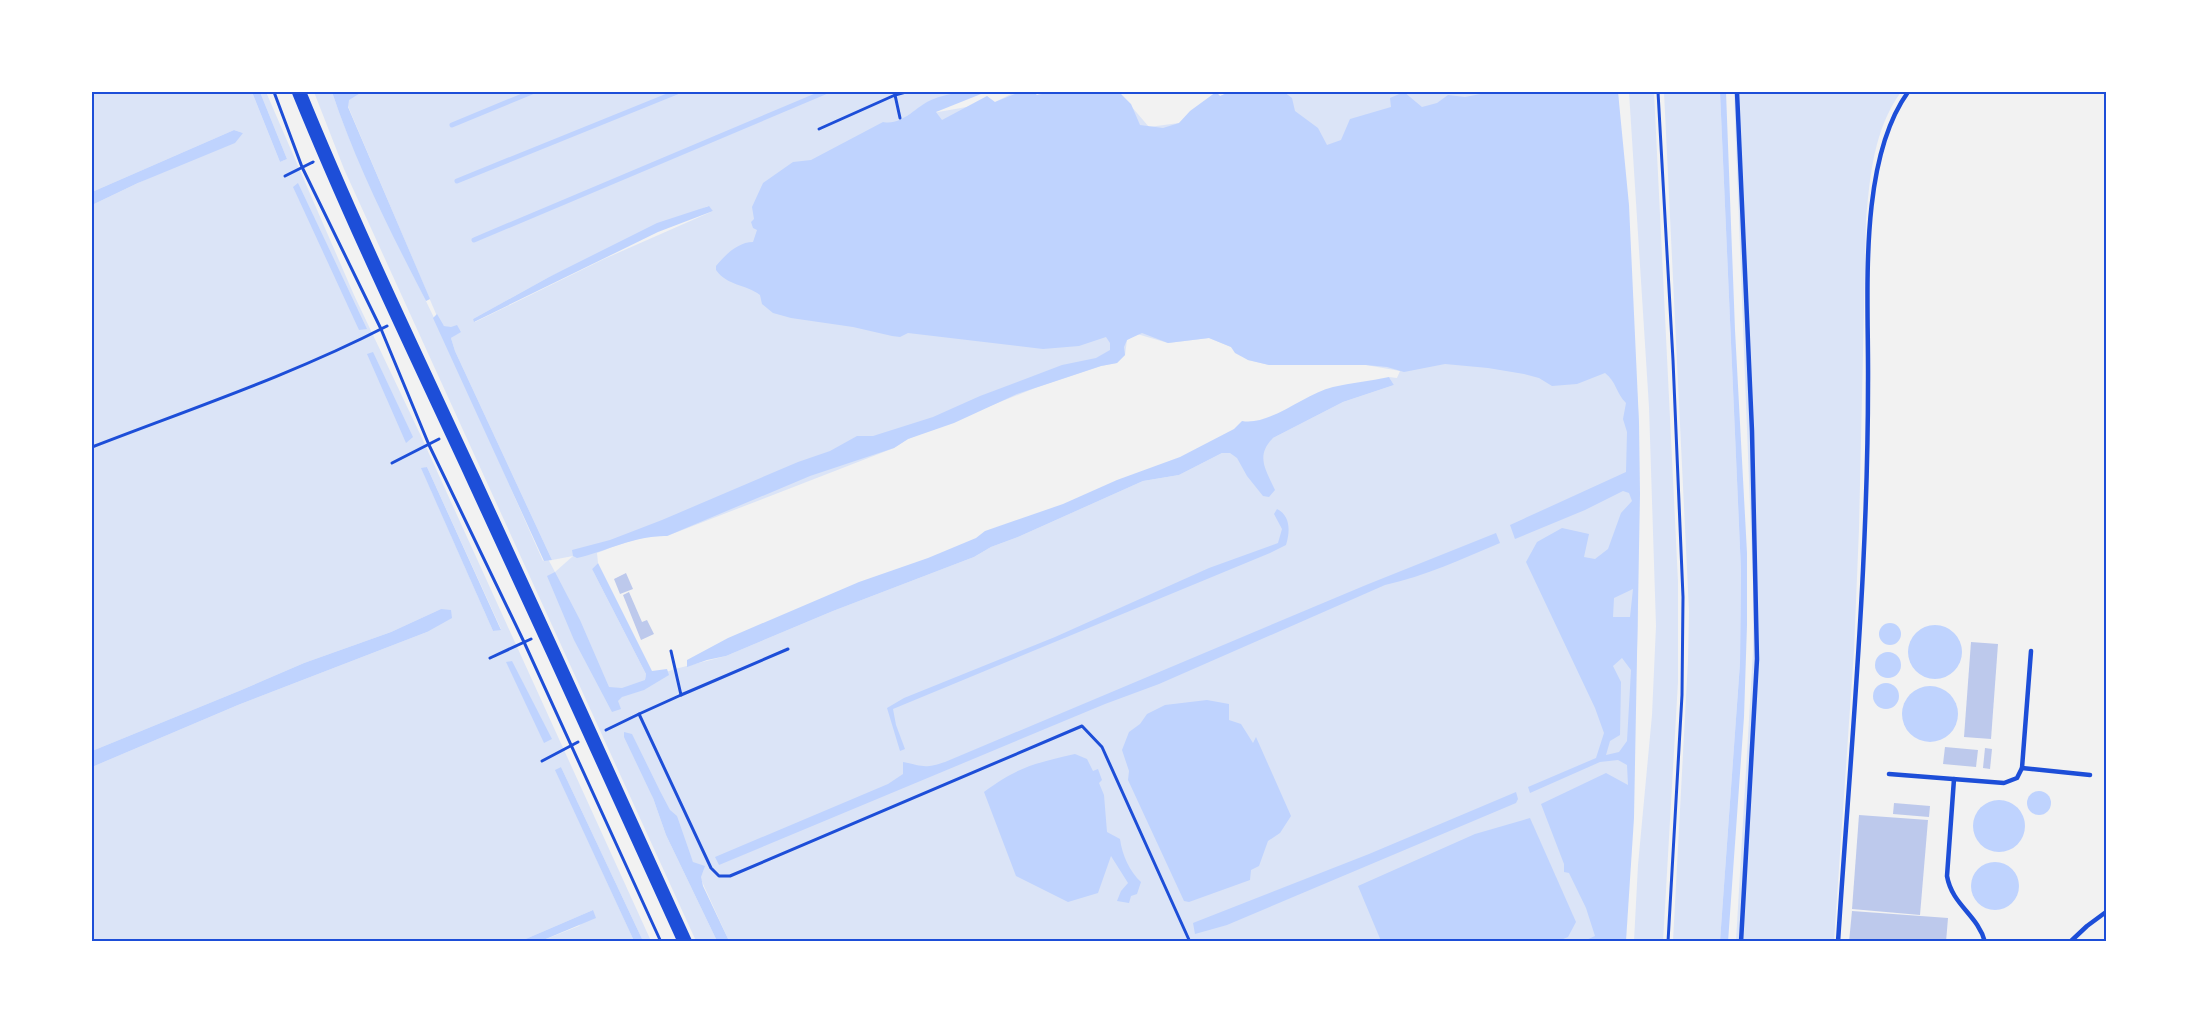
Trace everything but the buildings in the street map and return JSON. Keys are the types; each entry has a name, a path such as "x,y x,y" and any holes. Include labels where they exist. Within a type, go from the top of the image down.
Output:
{"main road":[{"path":"299,92 399,320 685,942"}],"lane":[{"path":"1737,92 1752,431 1757,660 1740,942"},
{"path":"1838,942 1863,568 1868,387 1869,224 1877,172 1887,129 1898,105 1908,92"},
{"path":"1889,774 2004,783 2017,777 2022,768 2031,651"},
{"path":"2022,768 2090,775"},
{"path":"1954,779 1947,876 1949,886 1958,903 1980,928 1985,942"},
{"path":"2070,942 2106,912"}],"path":[{"path":"274,92 302,167 381,329 429,445 524,642 661,942"},
{"path":"819,129 906,92"},
{"path":"1658,92 1674,372 1683,607 1682,695 1668,942"},
{"path":"895,95 900,117"},
{"path":"285,176 325,155"},
{"path":"92,447 303,365 362,340 399,320"},
{"path":"392,463 452,432"},
{"path":"490,658 544,632"},
{"path":"618,724 788,650"},
{"path":"671,651 681,695"},
{"path":"639,714 711,868 718,876 730,876 1082,726 1101,747 1190,942"},
{"path":"542,760 591,736"}],"shaded area":[{"path":"92,92 252,92 280,162 287,159 260,92 266,92 354,295 421,436 651,941 643,941 561,767 556,770 634,941 541,941 579,926 593,910 521,941 92,941 92,767 238,705 427,632 441,609 391,632 304,663 92,751 92,205 243,133 234,130 92,192","holes":["427,467 501,629 493,631 422,469"]},
{"path":"314,92 332,92 363,171 456,364 543,561 548,559 555,572 573,556 552,560 455,351 451,338 461,331 444,326 439,321 342,92 962,92 929,101 904,118 995,102 1015,92 1033,92 1037,95 1045,92 1119,92 1149,127 1179,123 1216,92 1220,96 1226,92 1618,92 1639,423 1638,626 1625,941 729,941 647,767 653,798 666,835 717,941 696,941 344,169","holes":["708,206 713,211 604,259 475,322 473,319 549,277","1137,334 1168,343 1209,338 1231,347 1248,360 1269,365 1366,365 1400,371 1397,378 1389,377 1394,385 1343,402 1273,438 1230,453 1222,453 1179,475 1143,481 991,547 974,557 833,611 726,656 645,679 646,674 592,569 598,563 597,553 622,543 667,536 894,448 908,439 1035,388 1117,363 1125,355 1127,340"]},
{"path":"1629,92 1654,92 1678,581 1678,682 1663,942 1634,941 1638,865 1652,715 1656,626 1649,407"},
{"path":"1664,92 1720,92 1741,571 1740,663 1720,941 1673,941 1689,611"},
{"path":"1734,92 1901,92 1892,106 1879,137 1869,186 1866,220 1854,650 1834,941 1736,941 1753,651 1753,584"}],"water":[{"path":"252,92 260,92 287,159 280,162"},
{"path":"332,92 362,92 349,100 348,107 430,299 426,301 363,172"},
{"path":"960,92 986,92 936,112 942,120 987,96 995,102 1020,92 1033,92 1037,95 1052,92 1119,92 1131,104 1140,125 1163,128 1179,123 1190,111 1216,92 1220,96 1226,92 1284,92 1292,98 1295,111 1318,128 1327,145 1341,140 1350,119 1391,107 1390,98 1404,92 1422,107 1437,103 1448,95 1465,97 1491,92 1618,92 1629,205 1640,494 1634,818 1626,941 1584,941 1595,936 1586,908 1569,873 1564,872 1564,864 1541,804 1606,773 1628,785 1627,765 1618,760 1600,762 1530,793 1528,787 1596,758 1604,733 1595,708 1526,562 1537,542 1562,528 1589,534 1584,557 1595,559 1608,549 1621,513 1632,501 1629,493 1623,491 1585,510 1515,539 1510,525 1626,472 1627,432 1623,419 1626,403 1605,373 1577,384 1552,386 1539,378 1524,374 1445,364 1404,372 1387,367 1366,365 1269,365 1248,360 1235,353 1231,347 1209,338 1168,343 1142,333 1127,340 1124,347 1125,355 1117,363 1101,366 1017,394 954,423 908,439 894,448 810,476 667,536 644,538 577,558 573,556 572,550 610,540 662,520 798,462 830,451 857,436 873,436 933,417 980,396 1062,365 1096,358 1110,350 1110,343 1106,337 1079,346 1043,349 908,333 900,337 791,318 773,313 762,304 760,295 755,291 731,282 716,270 716,266 732,250 742,244 753,242 757,230 753,228 751,222 754,219 752,207 763,183 793,162 811,160 883,122 902,119 931,100","holes":["1633,589 1630,617 1613,617 1614,598","1622,658 1631,670 1627,741 1619,752 1606,755 1610,741 1620,735 1621,682 1613,666"]},
{"path":"1720,92 1726,92 1735,330 1747,553 1744,717 1728,942 1720,941 1740,663 1741,571"},
{"path":"234,130 243,133 235,143 138,183 92,205 92,192"},
{"path":"298,183 367,329 359,330 293,187"},
{"path":"709,206 713,211 658,232 474,322 473,319 549,277 657,223"},
{"path":"437,314 444,326 457,325 461,332 451,338 455,351 552,560 544,561 433,318"},
{"path":"373,352 413,437 406,443 367,354"},
{"path":"1389,377 1394,385 1343,402 1273,438 1264,451 1263,457 1275,490 1269,497 1263,496 1247,476 1237,458 1230,453 1222,453 1179,475 1143,481 991,547 974,557 833,611 726,656 687,667 687,660 728,638 859,582 928,558 976,538 985,531 1063,504 1117,480 1180,457 1234,429 1242,421 1264,419 1333,387"},
{"path":"427,467 501,630 493,631 421,468"},
{"path":"1277,509 1287,520 1286,545 893,709 905,749 900,751 887,708 904,698 1055,637 1209,568 1278,543 1282,529 1274,514"},
{"path":"1496,533 1500,543 1457,561 1385,585 1159,684 1105,704 719,865 715,857 888,784 903,774 903,762 932,766 945,762 1366,585"},
{"path":"598,563 652,671 667,669 669,675 644,690 622,697 618,701 621,709 612,712 574,640 547,576 555,572 580,620 609,687 622,688 645,680 646,674 592,569"},
{"path":"441,609 451,610 452,618 427,632 238,705 92,767 92,751 304,663 391,632"},
{"path":"1890,623 1898,626 1901,634 1898,642 1890,645 1882,642 1879,634 1882,626"},
{"path":"1930,625 1940,625 1950,629 1958,637 1962,652 1958,667 1950,675 1940,679 1930,679 1920,675 1912,667 1908,657 1908,647 1912,637 1920,629"},
{"path":"1888,652 1897,656 1901,665 1897,674 1888,678 1879,674 1875,665 1879,656"},
{"path":"512,661 552,739 544,743 506,662"},
{"path":"1886,683 1895,687 1899,696 1895,705 1886,709 1877,705 1873,696 1877,687"},
{"path":"1924,686 1936,686 1946,690 1954,698 1958,714 1954,730 1946,738 1936,742 1924,742 1914,738 1906,730 1902,720 1902,708 1906,698 1914,690"},
{"path":"1207,700 1229,704 1229,720 1241,724 1253,743 1256,737 1291,816 1280,833 1268,841 1259,866 1251,870 1250,880 1189,902 1184,901 1128,780 1129,771 1122,750 1129,732 1140,724 1147,714 1165,705"},
{"path":"624,732 632,734 670,810 677,816 693,862 705,866 701,877 703,886 729,941 717,941 666,835 653,798 624,737"},
{"path":"1075,754 1087,759 1093,771 1098,769 1102,780 1099,783 1104,795 1107,832 1120,839 1127,863 1141,882 1137,894 1131,896 1129,903 1117,901 1121,891 1128,883 1111,856 1098,893 1068,902 1016,876 984,792 1017,771"},
{"path":"561,767 643,941 634,941 555,770"},
{"path":"2039,791 2048,794 2051,803 2048,812 2039,815 2030,812 2027,803 2030,794"},
{"path":"1516,792 1518,799 1516,803 1227,925 1195,934 1193,923 1369,854"},
{"path":"1999,800 2009,802 2017,808 2023,816 2025,826 2023,836 2017,844 2009,850 1999,852 1989,850 1981,844 1975,836 1973,826 1975,816 1981,808 1989,802"},
{"path":"1530,818 1576,922 1568,937 1556,942 1381,941 1358,886 1475,834"},
{"path":"1995,862 2012,869 2019,886 2012,903 1995,910 1978,903 1971,886 1978,869"},
{"path":"593,910 596,918 541,941 521,941"}],"waterway":[{"path":"452,125 532,92"},
{"path":"457,181 677,92"},
{"path":"474,240 825,92"}]}
